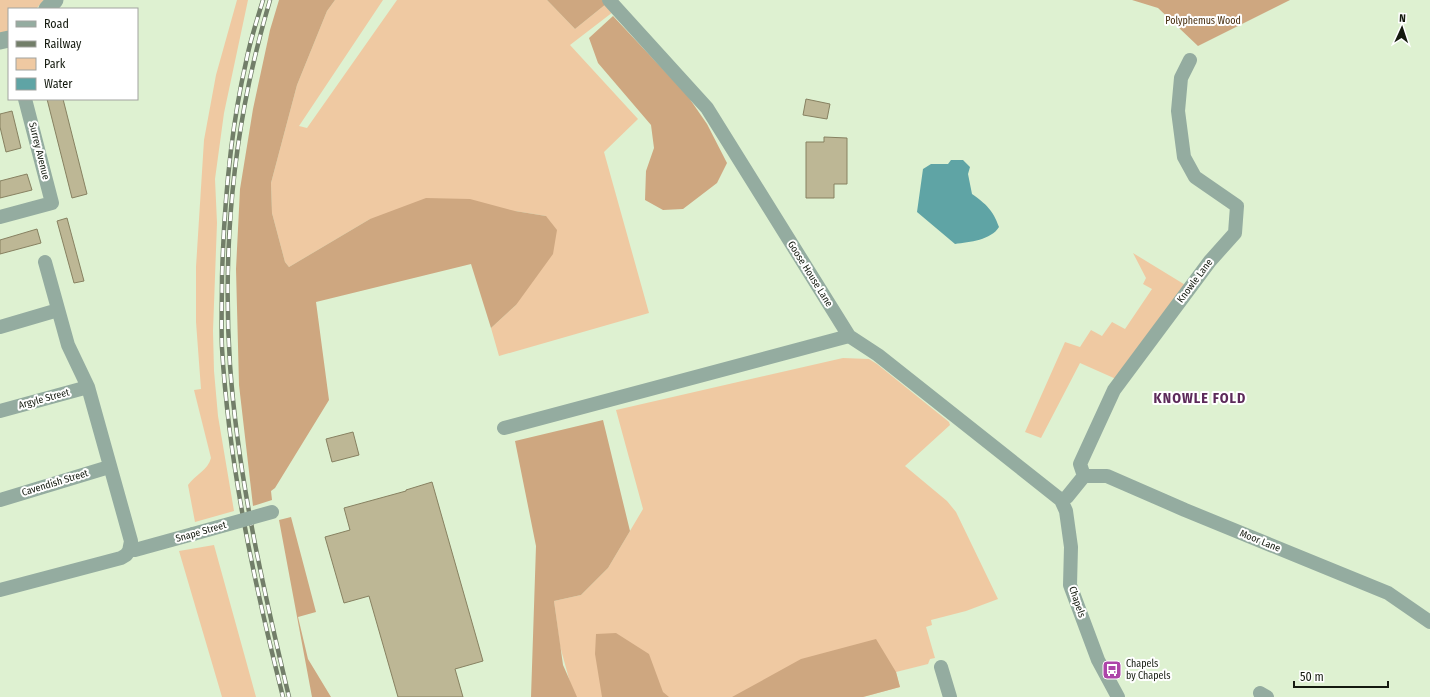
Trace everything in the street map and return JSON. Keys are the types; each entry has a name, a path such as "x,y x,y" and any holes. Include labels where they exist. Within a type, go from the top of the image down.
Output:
{"street":[{"path":"48,8 55,0"},
{"name":"Goose House Lane","path":"609,0 707,108 849,336 878,355 1061,500"},
{"name":"Knowle Lane","path":"1084,476 1080,464 1114,390 1210,260 1235,233 1237,206 1195,177 1184,157 1178,111 1181,78 1190,60"},
{"name":"Surrey Avenue","path":"0,217 52,203 25,100"},
{"path":"45,262 68,345 88,387 109,467 131,541 130,550"},
{"path":"0,327 58,310"},
{"path":"504,428 849,336"},
{"name":"Argyle Street","path":"0,411 88,387"},
{"name":"Cavendish Street","path":"0,500 109,467"},
{"path":"1061,500 1067,497 1084,476"},
{"name":"Moor Lane","path":"1084,476 1107,476 1388,593 1430,622"},
{"name":"Chapels","path":"1061,500 1066,511 1071,547 1070,585 1098,660 1118,697"},
{"name":"Snape Street","path":"0,590 121,558 130,550 135,550 272,512"},
{"path":"942,667 950,697"}],"green space":[{"path":"0,0 44,0 37,8 8,8 8,30 0,34"},
{"path":"237,0 248,0 224,113 215,179 217,223 213,331 214,371 218,416 234,511 195,522 188,485 207,466 211,458 194,390 201,389 196,322 196,267 204,140 216,75"},
{"path":"279,0 335,0 327,11 297,85 271,183 272,213 285,262 289,267 370,219 426,198 470,199 515,211 546,216 557,230 553,254 516,305 491,328 471,264 316,302 329,400 275,488 271,491 272,500 253,506 239,385 236,269 240,189 253,109 270,30"},
{"path":"335,0 383,0 299,126 307,128 397,0 547,0 575,29 606,4 613,12 570,45 638,119 604,152 649,313 499,356 491,328 516,305 546,216 515,211 370,219 289,267 285,262 272,213 271,183 297,85 327,11"},
{"path":"547,0 602,0 606,4 575,29"},
{"name":"Polyphemus Wood","path":"1132,0 1290,0 1198,46 1158,8"},
{"path":"613,16 687,95 707,124 727,163 717,183 683,209 663,210 645,200 646,171 654,148 651,125 598,63 589,38"},
{"path":"1133,253 1187,286 1116,379 1080,363 1041,438 1025,432 1065,342 1080,347 1091,330 1102,336 1112,322 1125,329 1152,289 1143,284 1146,278"},
{"path":"843,358 869,359 949,422 950,425 905,466 947,501 956,512 998,599 966,611 931,620 932,625 926,627 935,658 930,659 928,664 896,672 900,687 863,697 574,697 560,646 554,601 581,595 608,568 643,509 616,410"},
{"path":"603,420 630,531 608,568 581,595 554,601 563,665 577,697 531,697 536,546 515,441"},
{"path":"291,517 316,612 298,617 308,659 331,697 312,697 279,520"},
{"path":"214,545 256,697 222,697 179,551"},
{"path":"616,633 649,654 663,692 669,697 602,697 595,654 596,634"},
{"path":"876,639 896,672 900,687 863,697 732,697 801,659"}],"water":[{"path":"951,160 963,160 970,167 968,174 972,194 988,208 997,221 999,227 986,238 955,244 917,212 923,169 931,164 948,164"}],"building":[{"path":"806,99 830,104 827,119 803,115"},
{"path":"47,100 63,100 87,194 72,198"},
{"path":"12,111 21,148 6,152 0,127 0,114"},
{"path":"824,137 847,138 847,184 834,184 834,198 806,198 806,142 824,142"},
{"path":"27,174 32,190 0,198 0,181"},
{"path":"67,218 84,281 74,283 57,221"},
{"path":"37,229 41,243 0,254 0,240"},
{"path":"353,432 359,455 332,462 326,439"},
{"path":"432,482 483,661 455,669 463,697 398,697 369,596 344,603 325,537 350,530 344,508 406,491"}],"railway":[{"path":"263,0 240,88 232,142 224,223 222,348 230,436 244,524 262,611 283,697"},
{"path":"270,0 249,83 237,153 228,259 228,330 234,407 245,491 261,574 289,697"}],"place":[{"name":"Chapels by Chapels","path":"1112,670"}],"district":[{"name":"KNOWLE FOLD","path":"1200,398"}]}
